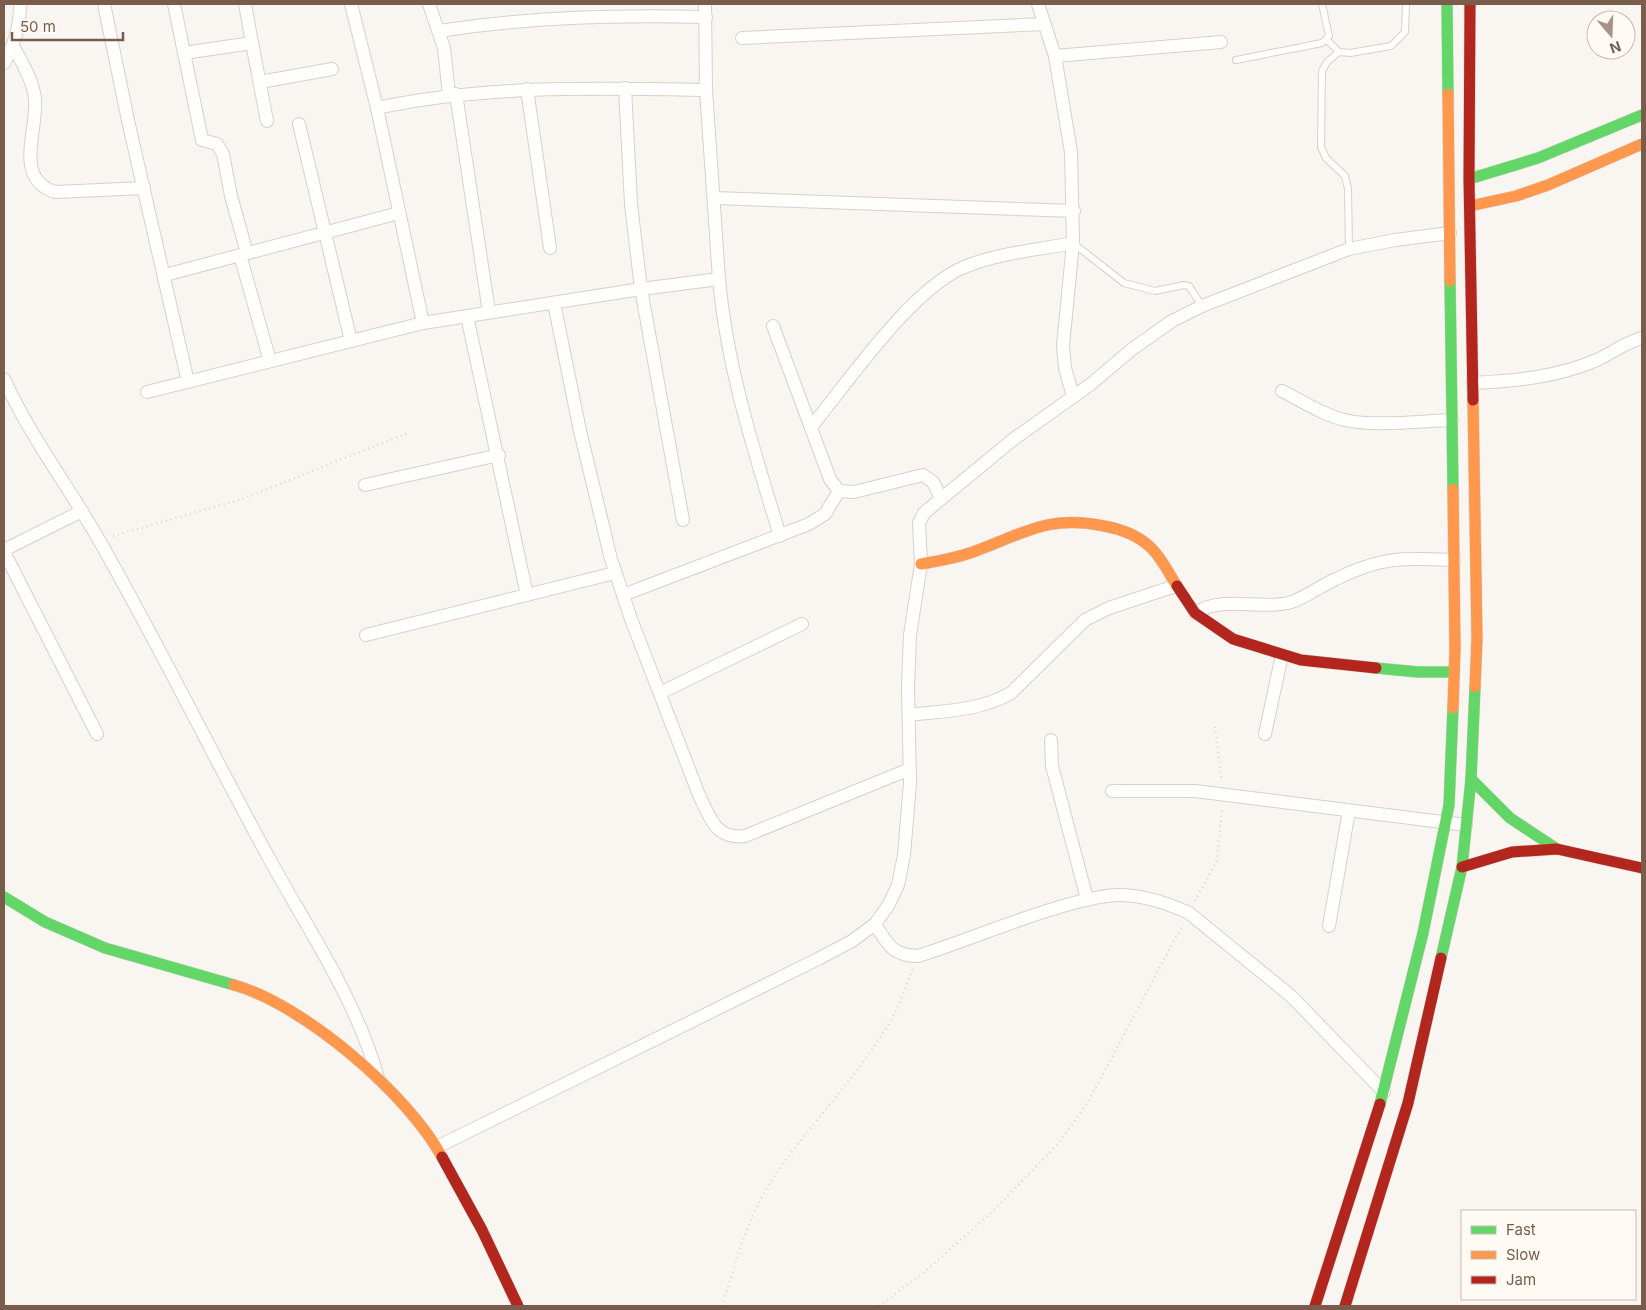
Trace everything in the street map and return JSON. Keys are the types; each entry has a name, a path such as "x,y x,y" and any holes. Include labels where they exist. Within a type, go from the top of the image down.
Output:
{"main road":[{"path":"1315,1306 1384,1092 1423,933 1449,804 1454,672 1454,560 1447,4"},
{"path":"1345,1306 1408,1103 1462,867 1471,779 1477,638 1469,178 1470,4"},
{"path":"1469,178 1538,158 1642,115"},
{"path":"1470,206 1516,196 1548,185 1642,144"},
{"path":"921,564 966,555 1006,536 1038,525 1057,522 1119,528 1144,540 1151,547 1175,586 1195,613 1233,639 1282,655 1342,665 1418,672 1454,672"},
{"path":"1471,779 1492,805 1515,824 1557,849"},
{"path":"1462,867 1512,852 1557,849 1642,868"},
{"path":"4,897 45,922 106,948 221,980 271,998 322,1031 398,1097 437,1147 482,1230 518,1306"}],"street":[{"path":"4,63 13,46 20,21 20,4"},
{"path":"104,4 188,382"},
{"path":"174,4 202,140 217,144 223,154 244,254 270,361"},
{"path":"245,4 267,121"},
{"path":"350,4 377,108 423,323"},
{"path":"429,4 444,48 453,94 489,312"},
{"path":"704,4 706,18 706,90 719,279 727,344 747,430 780,536"},
{"path":"1038,4 1055,56 1068,123 1074,211 1073,243 1063,346 1065,368 1073,396"},
{"path":"439,31 525,19 628,16 706,18"},
{"path":"742,38 1045,24"},
{"path":"1055,56 1221,42"},
{"path":"184,54 252,43"},
{"path":"13,46 30,79 35,100 30,167 37,182 44,188 55,192 144,188"},
{"path":"260,82 332,68"},
{"path":"377,108 453,94 527,89 625,88 706,90"},
{"path":"625,88 631,204 641,289 683,520"},
{"path":"527,89 550,248"},
{"path":"299,124 351,341"},
{"path":"714,198 1074,211"},
{"path":"165,275 325,231 399,213"},
{"path":"437,1147 818,960 852,941 875,924 888,906 898,885 905,846 910,769 908,715 910,634 921,564 919,523 924,513 1015,438 1073,396 1152,334 1172,321 1202,306 1349,249 1395,240 1450,233"},
{"path":"811,427 893,327 937,282 978,261 1073,243"},
{"path":"147,392 423,323 641,289 719,279"},
{"path":"554,302 597,506 615,573 660,694 711,819 723,834 730,837 745,836 910,769"},
{"path":"467,316 527,595"},
{"path":"773,326 830,479 839,491 854,492 923,475 933,482 941,498"},
{"path":"1473,383 1524,380 1556,374 1597,360 1642,338"},
{"path":"4,379 23,415 99,540 266,853 347,998 367,1042 378,1078"},
{"path":"1282,391 1330,416 1346,420 1452,420"},
{"path":"364,484 498,455"},
{"path":"623,595 809,524 825,514 839,491"},
{"path":"82,511 4,551 97,734"},
{"path":"1195,613 1218,604 1236,602 1266,605 1291,602 1335,579 1377,562 1407,558 1454,560"},
{"path":"366,635 615,573"},
{"path":"908,715 969,708 1000,699 1011,693 1085,620 1110,608 1175,586"},
{"path":"660,694 802,624"},
{"path":"1265,734 1282,655"},
{"path":"1051,740 1052,766 1087,899"},
{"path":"1112,792 1195,791 1445,824 1466,825"},
{"path":"1329,926 1349,811"},
{"path":"875,924 895,951 905,956 918,956 1051,909 1087,899 1118,895 1150,898 1189,913 1291,996 1384,1092"}],"lane":[{"path":"1322,4 1329,28 1327,40"},
{"path":"1327,40 1339,52 1350,53 1391,46 1405,32 1406,4"},
{"path":"1236,60 1322,43 1327,40"},
{"path":"1339,52 1327,62 1322,71 1321,147 1326,158 1345,176 1348,189 1349,249"},
{"path":"1073,243 1124,283 1155,292 1184,285 1188,286 1202,306"}],"path":[{"path":"99,540 242,499 408,433"},
{"path":"879,1306 923,1273 990,1214 1058,1144 1088,1102 1217,860 1224,795 1215,726"},
{"path":"722,1306 752,1217 770,1184 889,1024 918,956"}],"traffic: fast":[{"path":"1447,4 1448,94"},
{"path":"1469,179 1538,158 1642,115"},
{"path":"1450,281 1453,489"},
{"path":"1376,668 1418,672 1454,672"},
{"path":"1441,958 1462,867 1471,779 1475,687"},
{"path":"1380,1104 1423,933 1449,805 1453,708"},
{"path":"1471,779 1510,818 1557,849"},
{"path":"4,897 45,922 105,948 234,985"}],"traffic: slow":[{"path":"1448,94 1450,281"},
{"path":"1470,206 1516,196 1548,185 1642,144"},
{"path":"1473,400 1477,638 1475,687"},
{"path":"1453,489 1455,648 1453,708"},
{"path":"921,564 967,554 1051,524 1067,522 1084,523 1122,531 1144,542 1157,555 1177,586"},
{"path":"234,985 261,995 291,1011 321,1031 351,1055 405,1106 426,1132 442,1157"}],"traffic: jam":[{"path":"1470,4 1469,179 1473,400"},
{"path":"1177,586 1195,613 1233,639 1301,660 1376,668"},
{"path":"1462,867 1512,852 1557,849 1642,868"},
{"path":"1345,1306 1408,1103 1441,958"},
{"path":"1315,1306 1380,1104"},
{"path":"442,1157 482,1230 518,1306"}]}
